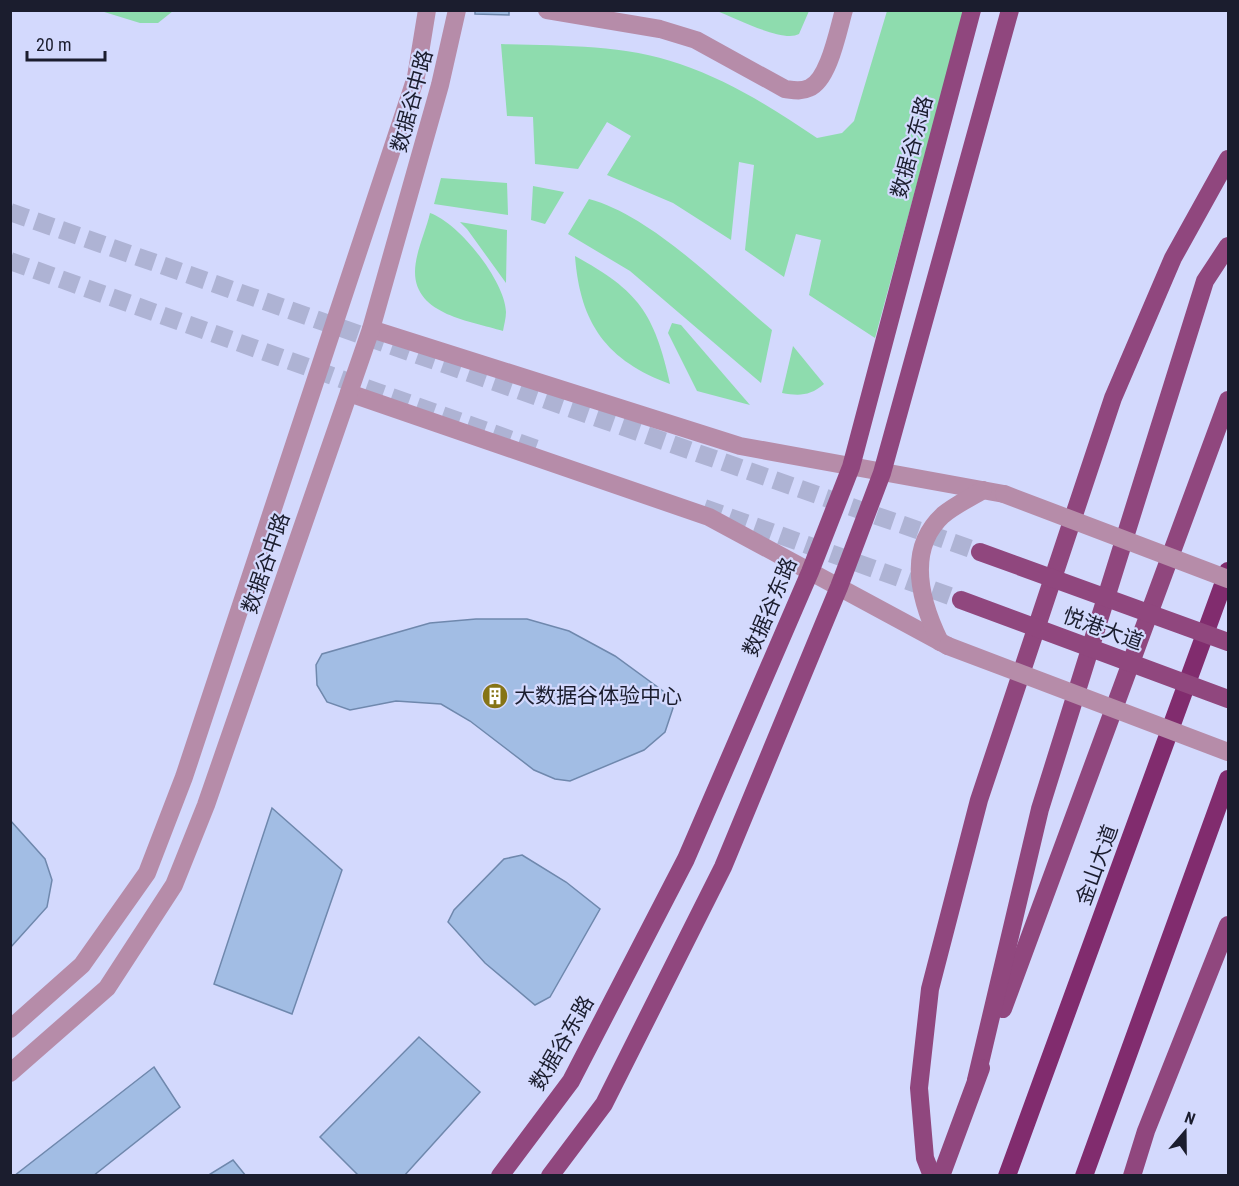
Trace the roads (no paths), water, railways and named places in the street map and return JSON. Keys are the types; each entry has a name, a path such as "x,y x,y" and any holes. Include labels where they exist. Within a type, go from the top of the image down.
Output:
{"highway":[{"name":"金山大道","path":"1007,1176 1228,571"},
{"path":"1084,1176 1228,779"}],"main road":[{"name":"数据谷东路","path":"500,1176 571,1081 686,859 810,572 851,467 972,10"},
{"path":"550,1176 604,1104 723,867 839,587 882,473 1010,10"},
{"path":"932,1176 925,1158 919,1088 930,989 980,800 1113,398 1173,258 1228,159"},
{"path":"976,1080 1040,809 1205,281 1228,246"},
{"path":"941,1176 1228,400"},
{"name":"悦港大道","path":"980,552 1228,642"},
{"name":"悦港大道","path":"961,600 1228,699"},
{"path":"1132,1176 1146,1131 1228,925"}],"street":[{"name":"数据谷中路","path":"10,1029 82,965 147,873 184,777 416,77 427,10"},
{"name":"数据谷中路","path":"10,1073 107,988 174,885 206,805 371,329 443,74 457,10"},
{"path":"609,10 667,24 713,42 782,79 800,85 816,77 839,10"},
{"path":"554,11 660,29 696,40 785,89 798,91 809,88 821,77 844,10"},
{"path":"371,329 740,446 1004,494 1228,579"},
{"path":"349,393 709,517 944,644 1228,752"},
{"path":"944,644 921,599 919,580 924,548 932,530 942,516 983,490"}],"tunnel":[{"path":"10,212 980,552"},
{"path":"10,261 540,450"},
{"path":"704,508 961,600"}],"place":[{"name":"大数据谷体验中心","path":"495,696"}]}
